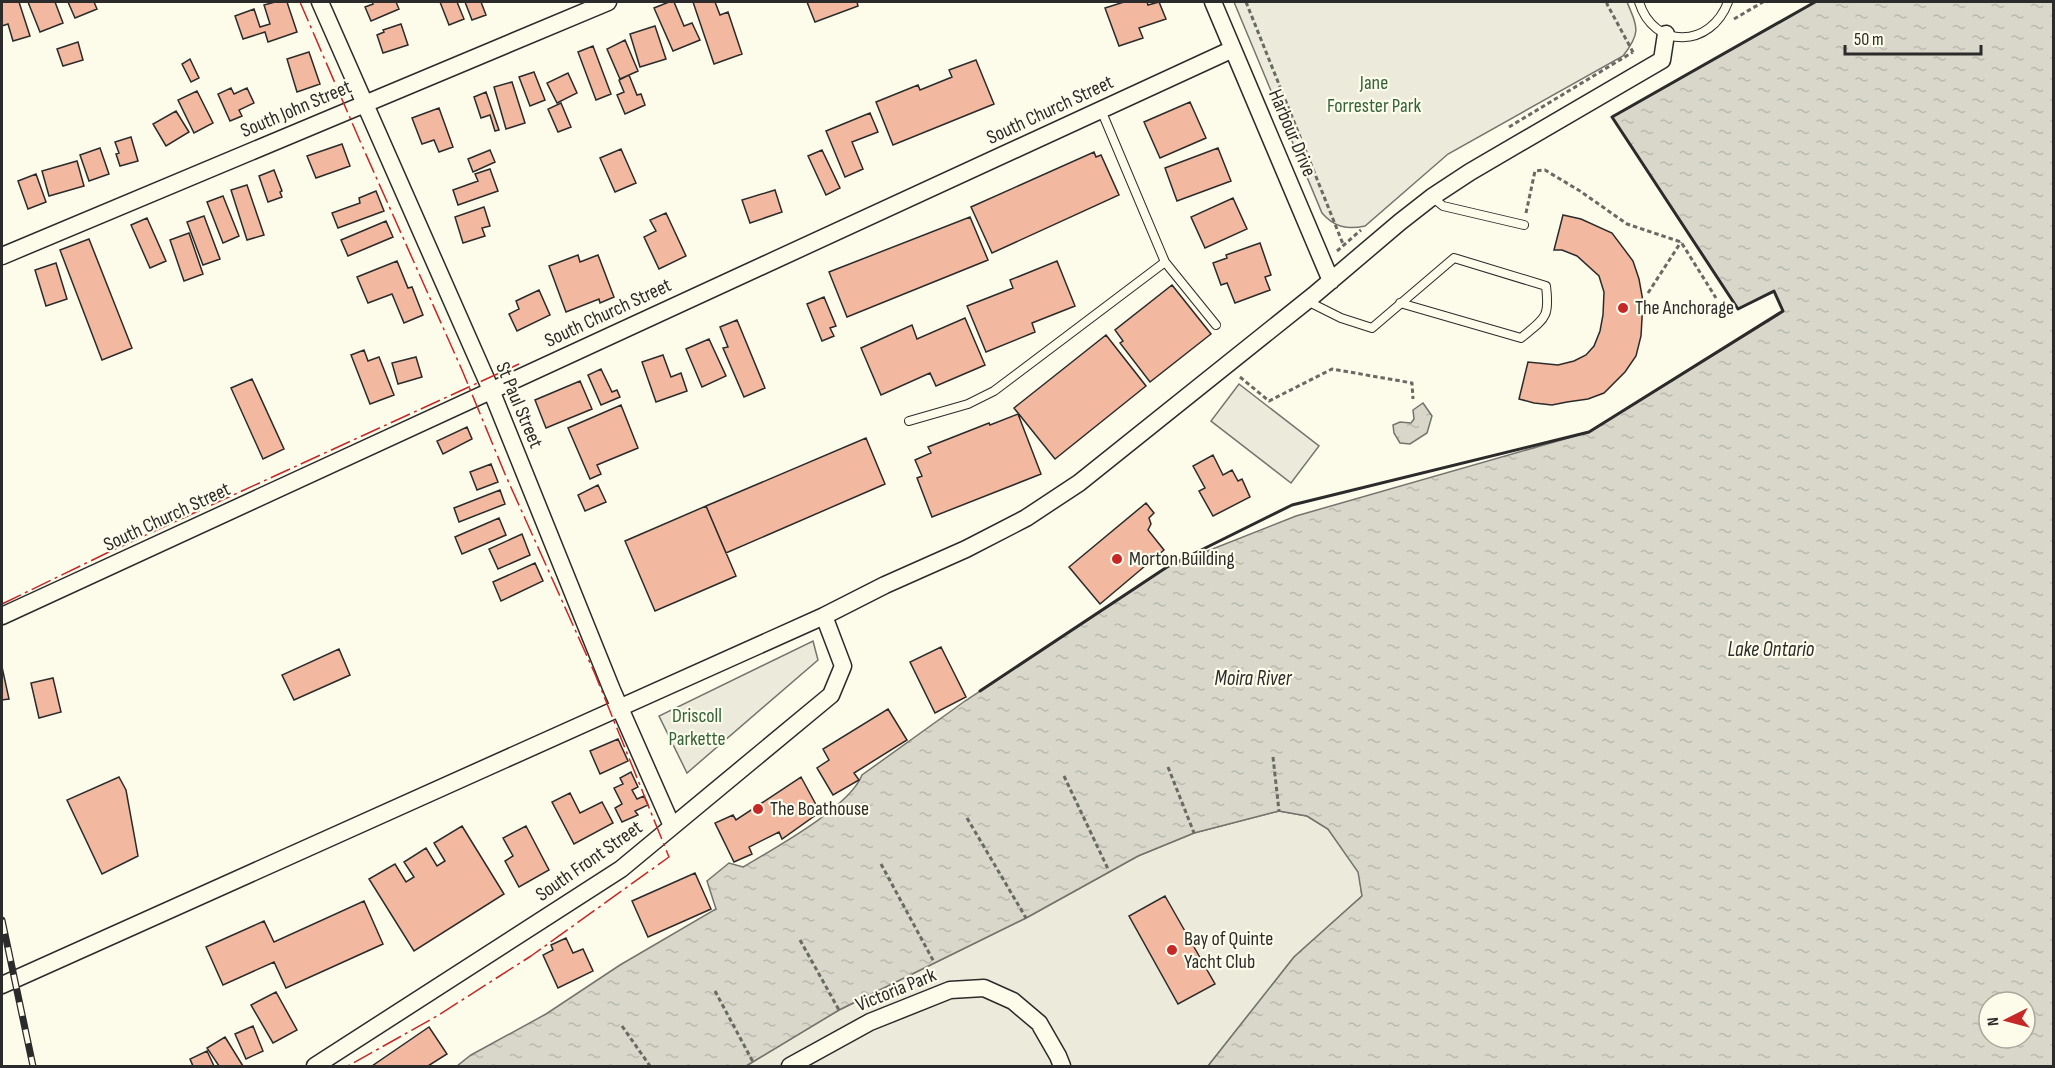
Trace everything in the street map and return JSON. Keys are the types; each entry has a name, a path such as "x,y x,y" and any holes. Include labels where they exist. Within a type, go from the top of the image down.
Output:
{"street":[{"name":"St Paul Street","path":"321,2 491,390 619,707 672,826"},
{"name":"South John Street","path":"2,256 608,2"},
{"name":"Harbour Drive","path":"1213,2 1331,281"},
{"path":"2,985 824,616 1026,518 1079,483 1432,197 1470,171 1662,60 1666,34"},
{"name":"South Church Street","path":"2,616 1233,49"},
{"name":"South Front Street","path":"315,1066 621,869 831,695 843,666 824,616"},
{"name":"Victoria Park","path":"790,1066 870,1022 950,990 984,988 1013,1001 1039,1023 1062,1066"}],"lane":[{"path":"1639,2 1643,14 1653,26 1666,34 1683,38 1697,36 1710,29 1722,17 1728,2"},
{"path":"1101,110 1166,262 1216,325"},
{"path":"1432,197 1443,206 1524,225"},
{"path":"1306,301 1341,318 1372,328 1400,303 1454,258 1546,286 1548,303 1545,318 1521,338 1400,303"},
{"path":"909,421 968,404 994,392 1166,262"}],"path":[{"path":"1246,2 1343,244"},
{"path":"1607,2 1641,72"},
{"path":"1756,2 1758,5 1763,2"},
{"path":"1524,225 1535,171 1545,170 1581,191 1627,224 1681,242 1716,298"},
{"path":"1648,292 1681,242"},
{"path":"1225,365 1269,401 1332,369 1412,383 1413,399"},
{"path":"1274,757 1279,811"},
{"path":"1168,767 1194,833"},
{"path":"1064,776 1109,871"},
{"path":"967,818 1026,918"},
{"path":"881,864 934,962"},
{"path":"800,939 839,1010"},
{"path":"715,991 753,1062"},
{"path":"622,1026 650,1066"}],"green space":[{"name":"Jane Forrester Park","path":"1234,2 1627,2 1636,30 1633,42 1623,56 1448,154 1365,226 1352,228 1331,222 1322,213"},
{"path":"1239,384 1319,446 1291,483 1211,421"},
{"name":"Driscoll Parkette","path":"813,641 818,660 687,773 659,716"},
{"path":"1279,811 1307,816 1328,829 1359,872 1362,896 1294,957 1208,1066 746,1066 839,1010 1026,918 1138,856 1194,833"}],"water":[{"name":"Lake Ontario","path":"1815,2 2053,2 2053,1066 1208,1066 1294,957 1362,896 1358,872 1328,829 1307,816 1279,811 1194,833 1138,856 1026,918 839,1010 746,1066 457,1066 471,1055 546,1014 620,965 716,909 707,881 729,863 743,867 809,826 843,800 862,775 965,701 1167,567 1296,516 1589,432 1783,312 1774,292 1738,309 1612,117"},
{"path":"1423,403 1432,416 1427,433 1410,444 1400,443 1394,433 1393,425 1400,422 1411,423 1414,419 1413,410"}],"building":[{"path":"2,2 19,2 30,36 13,41 8,24 2,26"},
{"path":"28,2 55,2 63,23 40,32"},
{"path":"68,2 94,2 97,9 75,18"},
{"path":"287,2 297,32 268,42 265,32 243,39 235,16 254,9 260,27 270,24 264,5"},
{"path":"372,2 396,2 399,9 371,21 365,7 373,4"},
{"path":"440,2 457,2 464,19 449,25"},
{"path":"465,2 481,2 486,15 472,20"},
{"path":"674,2 684,26 692,23 700,40 673,51 654,8"},
{"path":"693,2 715,2 720,15 728,12 742,54 714,64"},
{"path":"807,2 857,2 858,6 815,22"},
{"path":"1124,2 1147,2 1148,5 1159,2 1166,19 1139,28 1143,38 1119,46 1105,8"},
{"path":"401,24 408,45 383,53 377,35 384,32 383,30"},
{"path":"655,26 666,59 640,67 630,34"},
{"path":"625,40 638,71 620,79 607,49"},
{"path":"78,42 83,60 63,66 57,49"},
{"path":"593,46 611,94 596,100 578,52"},
{"path":"309,52 320,84 297,92 287,59"},
{"path":"190,59 199,78 191,82 182,64"},
{"path":"976,60 994,104 893,145 876,102 918,85 920,90 952,77 949,70"},
{"path":"534,72 545,100 530,106 519,77"},
{"path":"568,73 577,93 557,103 547,83"},
{"path":"629,75 637,95 641,94 645,105 625,114 617,95 624,92 619,80"},
{"path":"512,82 525,123 506,129 494,87"},
{"path":"231,88 234,94 247,88 254,103 239,110 242,116 230,121 218,94"},
{"path":"197,91 213,123 194,133 178,100"},
{"path":"486,92 499,130 495,131 490,115 481,118 474,97"},
{"path":"1190,102 1206,138 1160,158 1144,122"},
{"path":"561,103 571,127 558,132 548,109"},
{"path":"439,108 453,147 439,152 434,140 422,144 412,118"},
{"path":"176,111 189,132 166,146 153,124"},
{"path":"870,113 878,132 852,142 863,169 845,177 826,131"},
{"path":"131,137 138,161 120,166 115,142"},
{"path":"342,144 350,166 316,178 307,156"},
{"path":"100,148 109,174 89,181 80,155"},
{"path":"1218,148 1231,181 1177,201 1165,168"},
{"path":"621,149 636,183 615,192 600,158"},
{"path":"490,150 495,162 473,172 468,159"},
{"path":"822,150 840,188 826,195 808,156"},
{"path":"1094,152 1096,157 1101,155 1119,195 992,253 971,207"},
{"path":"77,161 84,186 49,196 42,171"},
{"path":"490,169 498,191 458,205 453,190 478,181 475,174"},
{"path":"274,170 282,197 268,202 259,176"},
{"path":"36,174 46,202 28,209 18,181"},
{"path":"247,185 264,235 247,240 231,190"},
{"path":"775,190 782,212 750,223 742,200"},
{"path":"376,191 384,211 338,228 332,213 360,203 359,198"},
{"path":"223,196 239,236 223,243 207,202"},
{"path":"1233,198 1247,229 1205,248 1191,217"},
{"path":"484,207 490,226 482,228 485,236 463,243 455,217"},
{"path":"666,213 686,256 659,269 644,237 656,231 650,220"},
{"name":"The Anchorage","path":"1563,215 1581,219 1612,233 1633,261 1643,301 1641,336 1636,356 1625,372 1604,393 1588,399 1552,405 1519,399 1528,362 1558,365 1586,355 1594,346 1603,315 1604,292 1599,276 1577,256 1562,250 1554,250"},
{"path":"204,216 220,259 203,265 187,222"},
{"path":"970,217 988,260 847,317 829,272"},
{"path":"147,218 166,261 150,268 131,225"},
{"path":"386,221 393,237 348,256 341,240"},
{"path":"189,233 203,274 184,281 170,240"},
{"path":"89,239 132,348 102,360 60,250"},
{"path":"1260,243 1271,275 1265,277 1270,290 1235,303 1227,283 1221,285 1213,263 1227,258 1226,255"},
{"path":"578,255 580,262 598,255 614,297 600,303 599,299 566,312 549,266"},
{"path":"397,261 408,288 412,287 423,315 404,323 392,294 368,303 357,277"},
{"path":"1057,261 1075,306 1032,323 1035,332 986,352 967,306 1013,288 1010,280"},
{"path":"56,263 67,299 46,306 35,270"},
{"path":"1172,285 1211,334 1150,382 1120,343 1123,341 1115,330"},
{"path":"539,290 550,315 517,331 509,314 519,309 516,301"},
{"path":"824,297 836,326 830,328 834,336 822,341 807,304"},
{"path":"965,318 985,365 936,386 930,373 881,395 861,348 912,325 917,339"},
{"path":"737,320 765,388 744,397 723,348 728,347 720,327"},
{"path":"1106,335 1146,386 1055,459 1014,408"},
{"path":"709,339 726,376 702,387 686,349"},
{"path":"364,350 368,361 379,357 394,395 370,404 351,355"},
{"path":"663,355 671,377 681,373 687,391 656,402 642,362"},
{"path":"416,357 422,377 398,384 392,363"},
{"path":"601,369 612,392 617,390 620,397 601,405 588,375"},
{"path":"252,379 284,449 263,459 231,388"},
{"path":"580,381 592,409 546,428 535,400"},
{"path":"621,405 638,448 597,465 601,474 590,479 568,428"},
{"path":"1018,414 1041,474 932,517 917,478 922,476 915,460 931,453 928,447"},
{"path":"467,427 472,439 443,454 437,441"},
{"path":"866,438 885,484 726,553 706,506"},
{"path":"1213,455 1223,475 1232,470 1238,481 1242,479 1250,497 1213,516 1199,491 1205,488 1193,466"},
{"path":"491,464 498,482 477,490 470,472"},
{"path":"598,485 606,502 585,511 578,495"},
{"path":"500,490 505,504 459,522 454,508"},
{"name":"Morton Building","path":"1146,503 1154,513 1149,518 1151,524 1148,530 1164,550 1100,604 1069,567"},
{"path":"706,506 736,576 655,611 625,541"},
{"path":"499,518 506,535 462,554 455,537"},
{"path":"522,534 530,555 498,569 489,549"},
{"path":"535,563 543,581 501,601 493,582"},
{"path":"941,647 966,697 935,713 910,662"},
{"path":"339,649 350,675 294,700 282,675"},
{"path":"2,667 9,699 2,700"},
{"path":"53,678 61,712 39,718 31,683"},
{"path":"888,709 907,740 854,773 859,780 833,795 817,768 829,760 823,749"},
{"path":"618,739 628,761 600,774 590,751"},
{"path":"631,772 638,787 632,790 637,799 644,796 648,805 635,811 638,815 622,822 615,808 622,804 614,788 623,784 620,778"},
{"path":"119,777 126,790 138,856 102,874 67,800"},
{"path":"801,777 820,812 782,839 779,832 749,847 752,854 734,862 715,823 733,815 736,820"},
{"path":"570,793 580,813 602,802 613,823 574,844 552,802"},
{"path":"462,826 504,894 414,951 369,879 395,864 406,882 414,877 404,862 426,848 437,866 445,861 434,843"},
{"path":"526,826 549,870 519,887 505,861 513,856 503,838"},
{"path":"695,873 711,909 648,937 632,901"},
{"name":"Bay of Quinte Yacht Club","path":"1165,896 1215,984 1178,1004 1129,916"},
{"path":"364,901 383,944 286,988 274,962 223,985 206,947 264,921 274,942"},
{"path":"566,938 573,953 583,949 593,971 558,988 543,955 553,950 551,945"},
{"path":"276,992 297,1030 273,1043 251,1005"},
{"path":"253,1026 263,1051 246,1059 235,1034"},
{"path":"429,1027 447,1054 428,1066 372,1066"},
{"path":"225,1037 243,1066 219,1066 207,1048"},
{"path":"207,1051 214,1066 193,1066 190,1059"}],"railway":[{"path":"2,920 33,1066"}],"wall":[{"path":"980,691 1167,567 1292,505 1589,432 1783,311 1774,291 1738,309 1612,117 1815,2"}],"power":[{"path":"300,2 462,370 505,474 595,674 669,857 531,956 437,1016 348,1066"},
{"path":"2,604 111,551 519,364"}],"place":[{"name":"The Anchorage","path":"1623,308"},
{"name":"Morton Building","path":"1117,559"},
{"name":"The Boathouse","path":"758,809"},
{"name":"Bay of Quinte Yacht Club","path":"1172,950"}],"water label":[{"name":"Moira River","path":"1253,678"}]}
